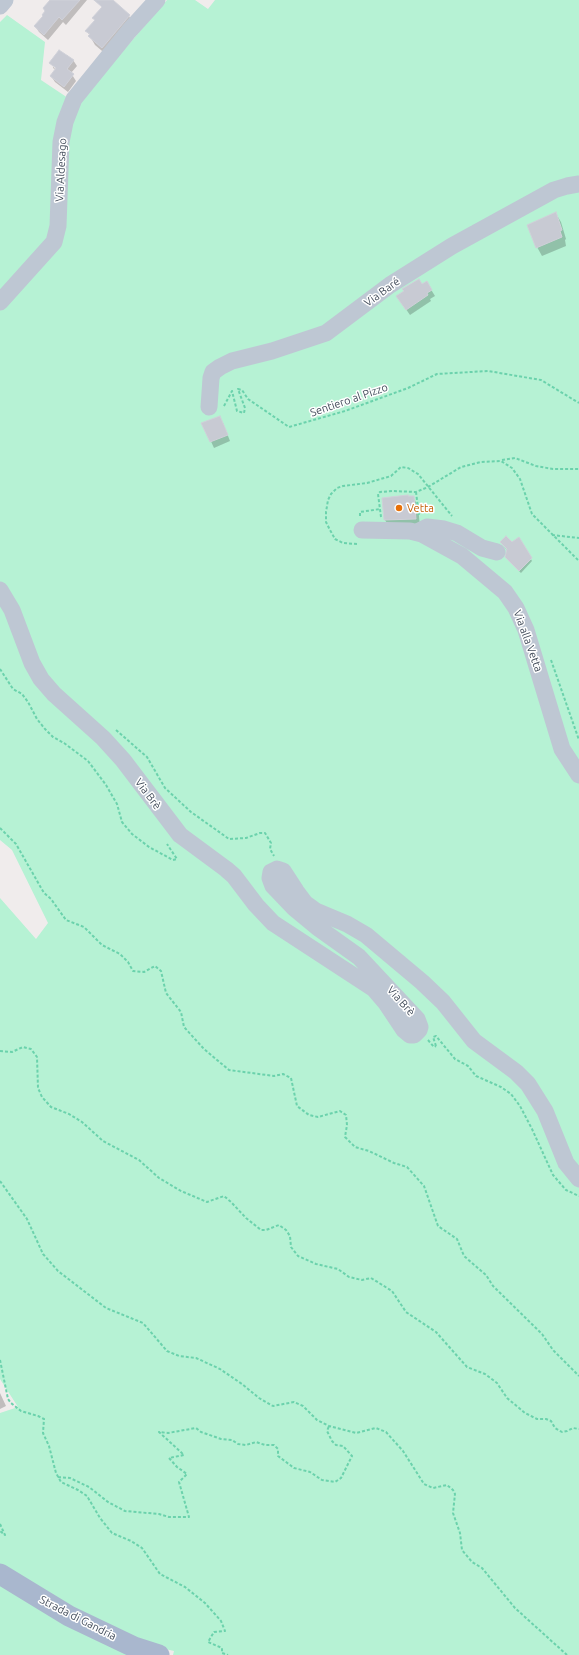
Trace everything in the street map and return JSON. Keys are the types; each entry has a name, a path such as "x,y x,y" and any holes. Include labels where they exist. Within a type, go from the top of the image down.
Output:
{"main road":[{"name":"Strada di Gandria","path":"0,1574 69,1616 134,1646 159,1655"}],"street":[{"path":"0,6 5,0"},
{"name":"Via Aldesago","path":"0,302 54,242 58,226 61,142 65,122 74,99 129,31 157,0"},
{"name":"Via Baré","path":"215,410 211,378 213,372 220,367 232,361 272,351 326,333 390,285 452,246 554,190 579,184"},
{"path":"418,526 444,529 457,533 482,548 497,552"},
{"name":"Via alla Vetta","path":"362,530 418,526 448,548 462,556 492,580 511,599 522,618 530,640 562,749 579,775"},
{"name":"Via Brè","path":"0,590 12,610 40,679 54,694 103,738 123,760 180,835 226,868 256,905 273,923 374,989 386,1003 404,1030 410,1034 416,1033 420,1027 417,1019 370,967 350,949 317,927 294,908 273,886 270,882 270,875 274,870 282,870"},
{"path":"282,870 305,903 316,911 356,929 377,944 435,993 474,1041 523,1078 545,1111 566,1163 579,1179"}],"path":[{"name":"Sentiero al Pizzo","path":"215,410 232,391 238,411 244,413 245,408 238,389 242,390 248,399 288,427 346,411 408,388 437,374 488,371 541,380 579,403"},
{"path":"378,494 380,492 393,491 416,492 428,487 461,467 481,462 501,461 515,458 536,466 553,469 579,469"},
{"path":"501,461 512,468 520,479 532,514 579,561"},
{"path":"428,487 454,519"},
{"path":"416,492 418,526"},
{"path":"362,511 380,509"},
{"path":"551,534 579,538"},
{"path":"0,669 13,689 22,694 45,729 53,737 64,743 88,761 106,785 116,804 122,822 132,834 149,847 173,860 176,859 167,844"},
{"path":"114,728 147,758 165,788 191,812 229,839 246,838 260,833 265,833 271,843 270,849 276,859 283,859 285,861 282,870"},
{"path":"0,828 16,844 44,893 51,899 66,920 84,927 102,945 120,954 128,962 133,971 144,972 155,966 161,971 166,993 181,1012 184,1027 204,1049 224,1066 229,1070 274,1076 283,1074 291,1078 297,1106 309,1115 318,1117 340,1111 346,1115 347,1125 345,1137 355,1147 407,1167 424,1186 438,1226 457,1239 464,1256 486,1275 493,1286 542,1334 553,1350 579,1376"},
{"path":"436,1046 433,1037 436,1036 455,1059 468,1066 476,1076 501,1087 511,1094 526,1118 553,1175 566,1190 579,1196"},
{"path":"0,1051 12,1052 23,1047 31,1050 37,1057 38,1088 42,1097 51,1107 69,1114 82,1122 103,1141 139,1160 159,1178 181,1191 207,1202 224,1196 246,1218 261,1230 266,1230 279,1225 286,1230 290,1236 291,1247 298,1256 316,1264 338,1270 349,1277 362,1280 371,1278 392,1291 406,1312 436,1332 467,1367 485,1374 497,1383 507,1398 524,1413 537,1419 546,1419 551,1421 555,1428 562,1432 573,1428 579,1429"},
{"path":"0,1181 27,1219 43,1254 58,1271 106,1308 143,1323 167,1351 179,1356 196,1358 220,1370 242,1384 259,1398 273,1406 294,1402 303,1406 317,1420 329,1426 356,1433 376,1428 386,1432 399,1445 424,1484 433,1488 448,1485 453,1490 453,1513 460,1533 462,1550 472,1562 482,1568 515,1608 567,1655"},
{"path":"0,1360 8,1399 21,1411 44,1419 44,1433 58,1477 65,1485 78,1490 87,1496 100,1518 112,1533 131,1541 142,1548 160,1574 185,1587 205,1603 221,1620 224,1631 214,1632 208,1642 222,1648 222,1653 228,1655"},
{"path":"58,1477 70,1478 89,1487 108,1502 125,1511 189,1518 179,1482 187,1474 177,1467 169,1458 184,1455 159,1432 168,1433 196,1428 201,1432 221,1439 232,1440 238,1444 246,1445 256,1442 265,1445 274,1445 278,1449 278,1456 294,1468 310,1472 322,1480 335,1482 341,1478 352,1456 343,1446 336,1445 332,1441 327,1430 329,1426"},
{"path":"0,1524 5,1535 0,1531"}],"green space":[{"path":"167,0 195,0 208,9 215,0 579,0 579,1655 173,1655 174,1651 152,1646 105,1626 0,1565 0,1413 18,1407 0,1379 0,898 36,939 48,923 12,850 0,840 0,22 7,15 45,42 41,80 77,104"},
{"path":"0,1581 137,1655 0,1655"}],"building":[{"path":"50,0 80,0 62,20 59,17 44,35 34,26 43,16 42,15 45,11 43,8"},
{"path":"94,0 113,0 130,15 102,48 88,36 90,34 85,31 95,20 92,18 102,7"},
{"path":"59,50 74,60 67,69 74,74 64,87 50,76 56,68 49,63"},
{"path":"556,212 562,230 560,231 562,237 536,248 527,225"},
{"path":"419,279 422,284 427,281 432,290 427,293 428,295 406,310 396,296 404,291 402,289"},
{"path":"220,416 228,435 210,442 201,423"},
{"name":"Vetta","path":"408,495 414,496 416,519 384,520 382,498"},
{"path":"506,536 512,542 519,537 532,558 519,571 505,557 507,549 500,542"}],"place":[{"name":"Vetta","path":"399,508"}]}
